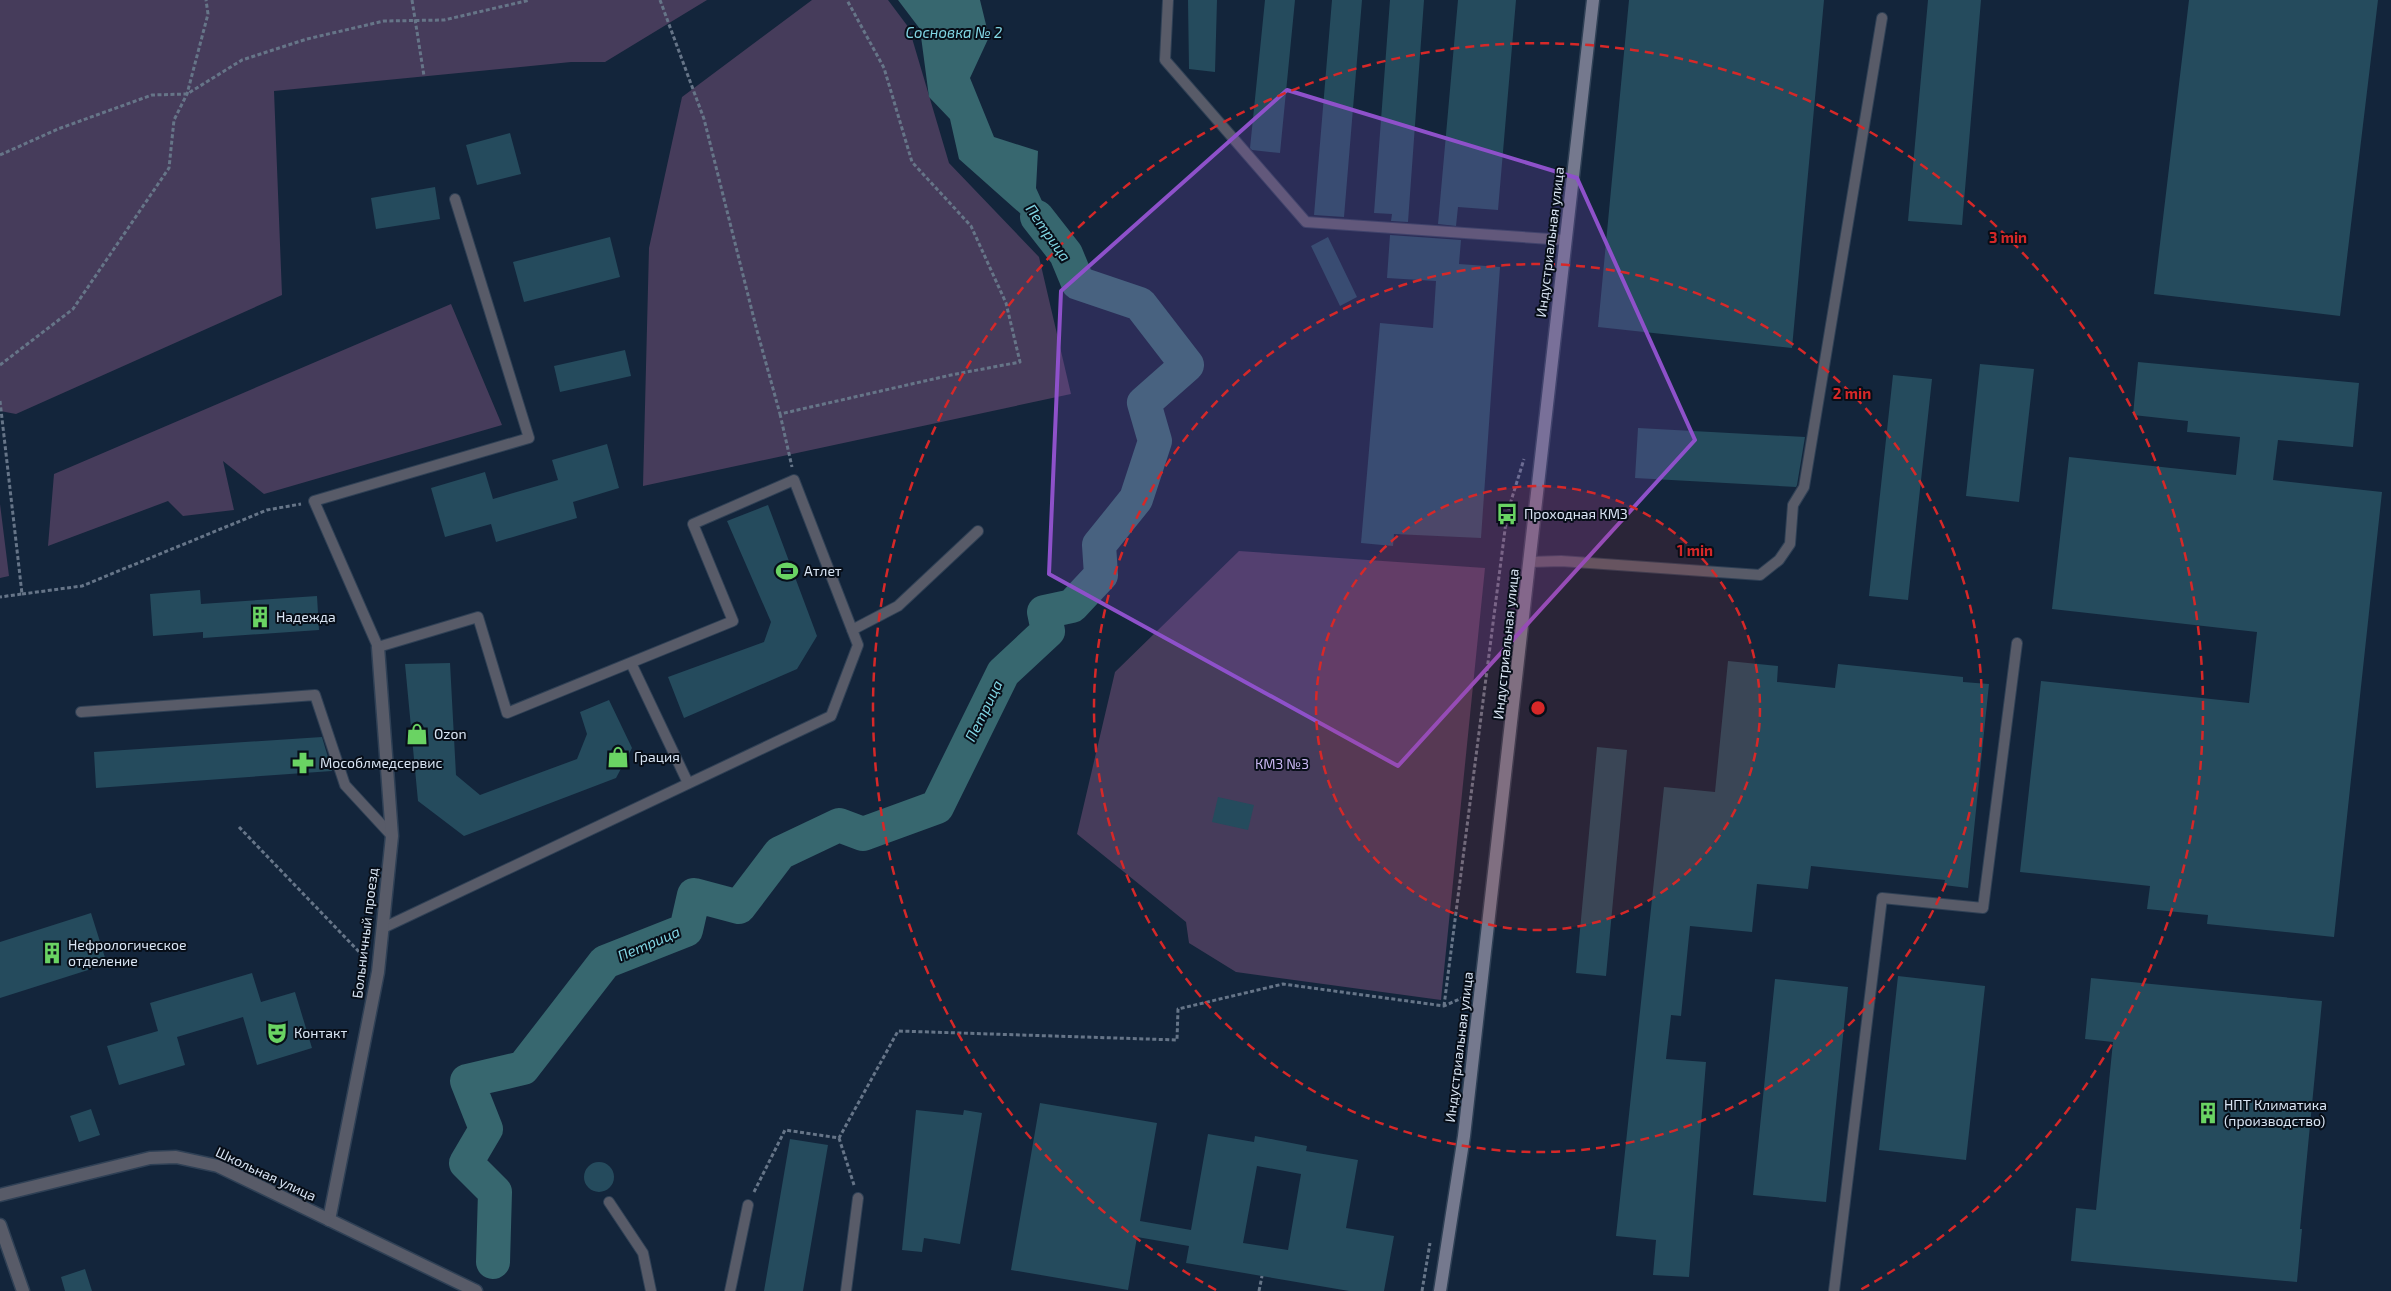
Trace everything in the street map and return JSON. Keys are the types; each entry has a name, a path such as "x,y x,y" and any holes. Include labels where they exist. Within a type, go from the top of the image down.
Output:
{"main road":[{"name":"Индустриальная улица","path":"1440,1291 1464,1136 1593,0"}],"street":[{"name":"Больничный проезд","path":"329,1220 378,972 392,836 378,647"},
{"name":"Школьная улица","path":"0,1195 150,1158 176,1157 218,1166 476,1291"},
{"path":"0,1225 23,1291"}],"lane":[{"path":"1168,0 1165,60 1306,222 1565,240"},
{"path":"1530,562 1561,561 1760,575 1779,560 1790,544 1793,505 1804,487 1806,477 1882,18"},
{"path":"382,928 831,716 858,645 794,480 693,524 733,621 507,714 478,617 378,647 314,501 528,438 455,199"},
{"path":"852,630 898,606 978,532"},
{"path":"1834,1291 1882,898 1983,908 2017,643"},
{"path":"632,662 688,784"},
{"path":"81,712 315,695 345,786 392,836"},
{"path":"846,1291 858,1198"},
{"path":"609,1202 643,1253 651,1291"},
{"path":"730,1291 748,1205"}],"path":[{"path":"0,365 73,309 169,168 174,120 187,94 208,14 206,0"},
{"path":"412,0 424,76"},
{"path":"0,155 58,129 152,95 187,94 242,60 307,39 384,21 444,20 530,0"},
{"path":"660,0 704,119 756,327 780,414 794,480"},
{"path":"780,414 951,375 1020,362 1006,303 972,226 912,162 884,68 848,0"},
{"path":"0,401 22,594"},
{"path":"1444,1006 1507,514 1524,458"},
{"path":"0,597 82,586 267,510 314,501"},
{"path":"239,827 378,972"},
{"path":"858,1198 839,1138 898,1032 1177,1040 1178,1009 1283,984 1444,1006 1464,998 1463,1007"},
{"path":"748,1205 785,1130 839,1138"},
{"path":"1422,1291 1430,1242"},
{"path":"1259,1291 1262,1276"}],"highlighted area":[{"path":"1287,90 1577,178 1695,440 1398,766 1049,574 1061,291"}],"green space":[{"path":"0,0 707,0 605,62 571,62 274,91 282,295 16,414 0,411"},
{"path":"812,0 888,0 909,28 949,163 1039,257 1071,394 643,486 649,248 682,97"},
{"path":"451,304 502,425 264,494 223,461 234,510 183,516 168,501 48,546 54,474"},
{"path":"0,504 9,576 0,578"},
{"name":"КМЗ №3","path":"1239,551 1485,568 1441,1000 1236,972 1189,943 1186,922 1077,834 1115,672"}],"water":[{"name":"Сосновка № 2","path":"898,0 980,0 989,37 970,78 994,137 1038,151 1036,188 1066,254 959,159 950,119 929,97 920,29"}],"building":[{"path":"1188,0 1217,0 1215,72 1189,69"},
{"path":"1265,0 1295,0 1280,153 1252,150 1250,148"},
{"path":"1332,0 1362,0 1344,217 1314,215"},
{"path":"1390,0 1424,0 1408,222 1391,221 1392,214 1374,213"},
{"path":"1458,0 1516,0 1498,210 1458,207 1456,226 1438,224"},
{"path":"1629,0 1824,0 1792,348 1598,327"},
{"path":"1928,0 1981,0 1962,225 1908,221"},
{"path":"2189,0 2378,0 2340,316 2154,294"},
{"path":"510,133 521,174 477,185 466,145"},
{"path":"435,187 440,219 376,229 371,198"},
{"path":"1390,235 1461,240 1459,264 1500,267 1481,538 1394,534 1393,546 1361,543 1380,323 1433,328 1436,281 1387,278"},
{"path":"610,237 620,277 524,302 513,262"},
{"path":"1328,237 1357,297 1340,306 1311,246"},
{"path":"625,350 631,376 560,392 554,366"},
{"path":"2138,362 2359,383 2353,447 2278,440 2273,480 2382,492 2334,937 2207,924 2208,915 2147,909 2150,886 2020,872 2041,681 2249,703 2257,632 2052,609 2069,457 2236,475 2240,437 2187,432 2188,421 2133,415"},
{"path":"1980,364 2034,369 2019,502 1966,496"},
{"path":"1893,375 1932,379 1908,600 1869,596"},
{"path":"1638,428 1805,437 1797,485 1796,487 1635,478"},
{"path":"607,444 619,488 573,502 577,518 496,542 491,524 445,537 431,488 485,472 493,499 558,480 552,460"},
{"path":"768,505 817,636 797,669 684,718 668,677 764,642 771,622 727,521"},
{"name":"Надежда","path":"200,590 201,604 317,596 319,630 203,638 203,632 153,636 150,594"},
{"path":"1728,661 1778,666 1777,682 1835,688 1838,664 1963,677 1963,682 1989,684 1968,888 1944,885 1945,880 1811,866 1808,889 1757,884 1752,932 1690,926 1681,1016 1671,1015 1666,1059 1706,1062 1689,1277 1653,1275 1656,1240 1616,1236 1664,787 1715,792"},
{"path":"450,663 456,775 480,795 577,759 587,734 580,712 609,700 632,748 616,778 464,836 418,801 405,664"},
{"path":"322,737 332,771 96,788 94,752"},
{"path":"1597,747 1627,750 1606,976 1576,973"},
{"path":"1218,797 1254,805 1248,830 1212,822"},
{"name":"Нефрологическое отделение","path":"91,913 107,964 0,998 0,942"},
{"path":"252,973 261,1002 295,992 312,1048 257,1065 243,1017 177,1037 185,1065 119,1085 107,1046 158,1031 150,1003"},
{"path":"1898,976 1985,986 1966,1160 1879,1150"},
{"name":"НПТ Климатика (производство)","path":"2091,978 2322,1001 2300,1229 2302,1229 2297,1282 2071,1261 2076,1208 2096,1210 2113,1042 2085,1039"},
{"path":"1775,979 1848,987 1826,1202 1753,1195"},
{"path":"1040,1103 1157,1123 1140,1221 1191,1230 1208,1134 1254,1142 1255,1136 1307,1146 1306,1151 1358,1160 1346,1228 1394,1236 1384,1291 1349,1291 1186,1263 1189,1246 1137,1237 1128,1290 1011,1270","holes":["1257,1166 1301,1174 1288,1250 1243,1243"]},
{"path":"91,1109 100,1135 79,1142 70,1116"},
{"path":"916,1110 963,1115 964,1110 982,1113 960,1244 924,1238 922,1252 902,1250"},
{"path":"790,1139 828,1145 803,1291 764,1291"},
{"path":"599,1162 610,1166 614,1177 610,1188 599,1192 588,1188 584,1177 588,1166"},
{"path":"85,1269 92,1291 65,1291 61,1277"}],"waterway":[{"name":"Петрица","path":"493,1262 495,1192 466,1163 486,1129 467,1081 523,1068 605,962 686,930 694,895 739,907 780,853 839,825 863,834 937,807 1003,673 1048,631 1044,612 1072,606 1101,575 1099,545 1136,499 1155,441 1144,403 1187,365 1140,304 1078,283 1066,254 1037,217"}],"place":[{"name":"Проходная КМЗ","path":"1507,514"},
{"name":"Атлет","path":"787,571"},
{"name":"Надежда","path":"260,617"},
{"name":"Ozon","path":"417,734"},
{"name":"Грация","path":"618,757"},
{"name":"Мособлмедсервис","path":"303,763"},
{"name":"Нефрологическое отделение","path":"52,953"},
{"name":"Контакт","path":"277,1033"},
{"name":"НПТ Климатика (производство)","path":"2208,1113"}]}
